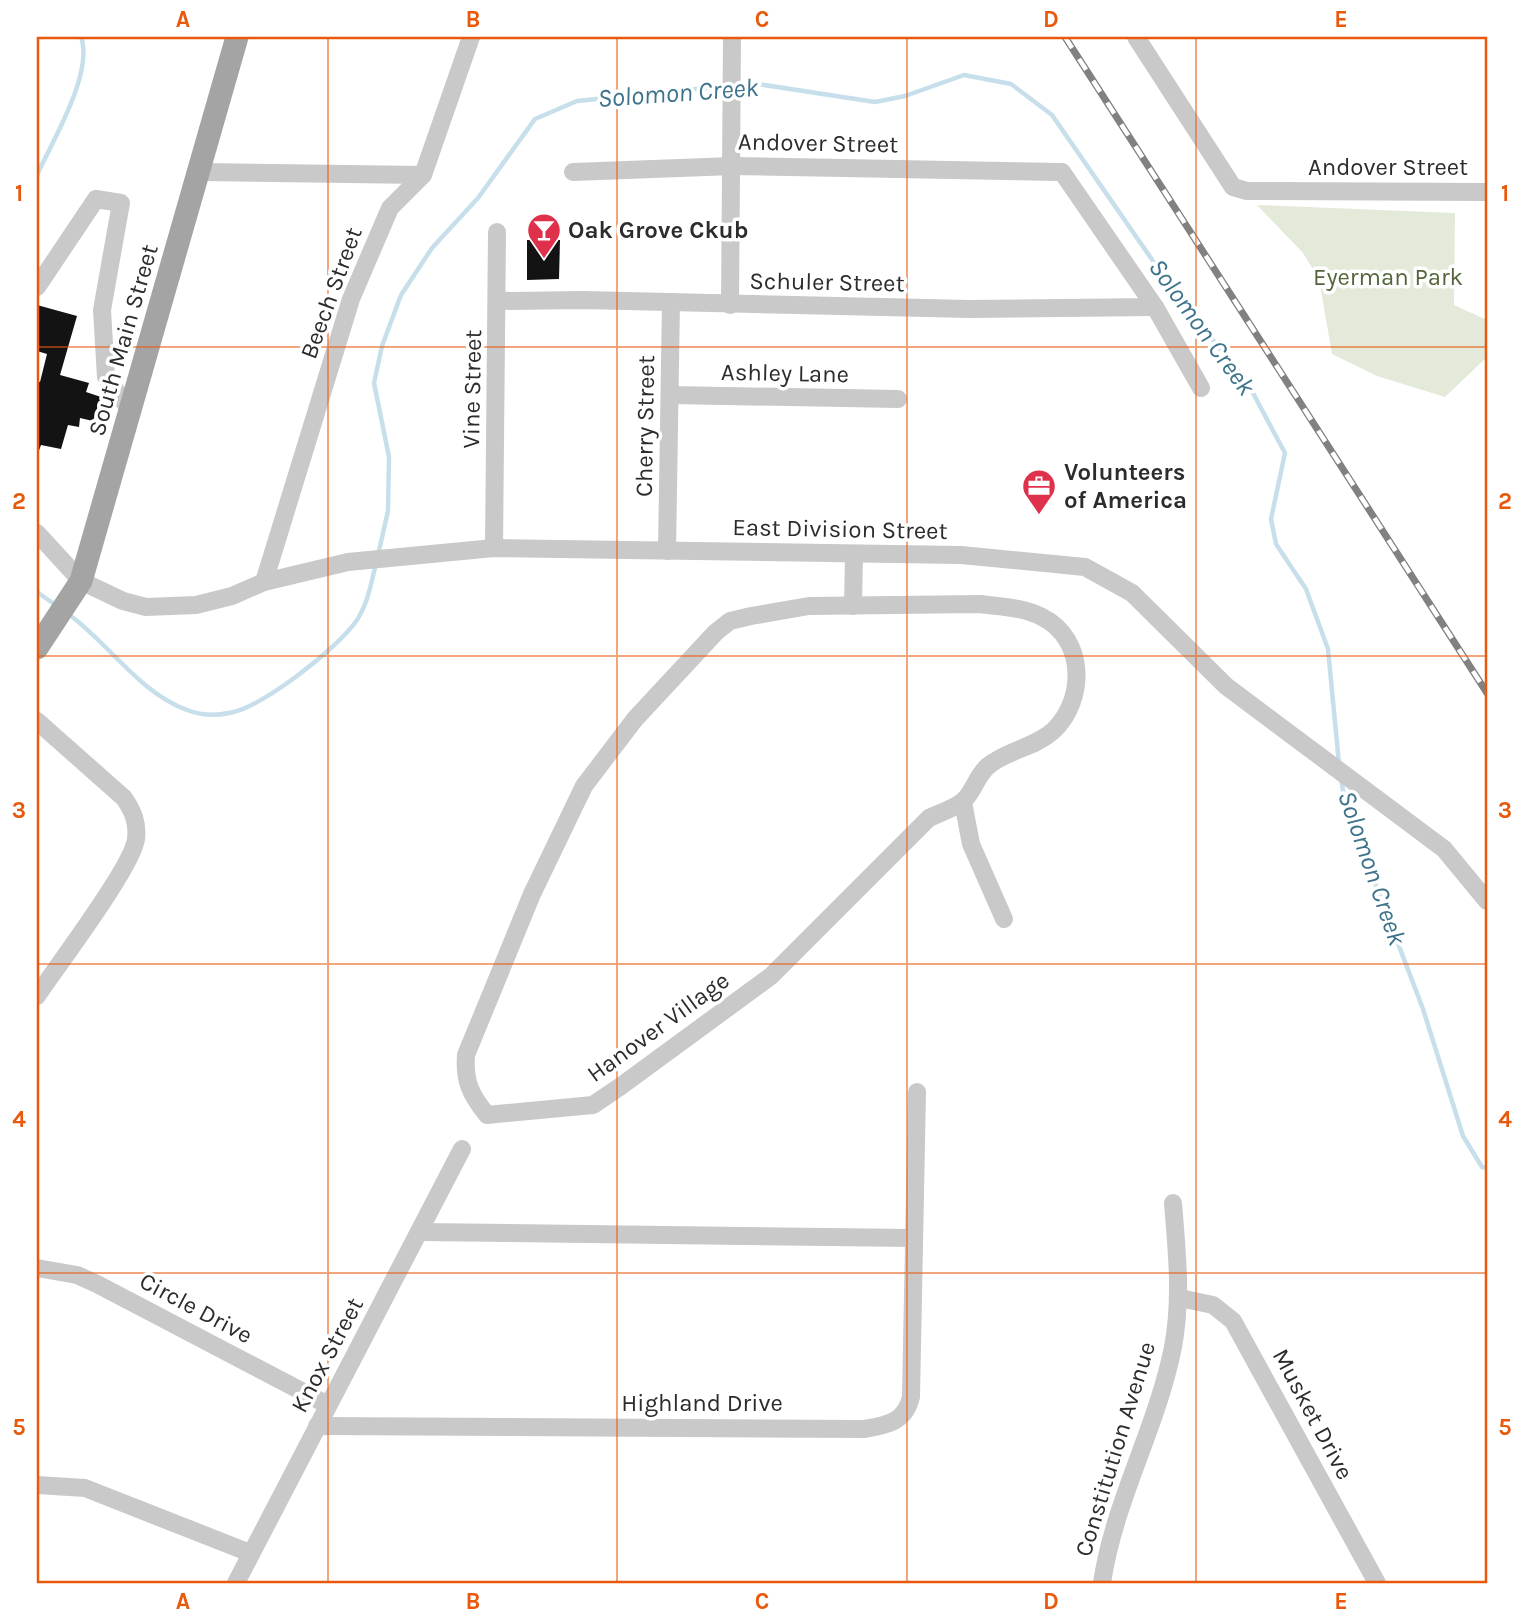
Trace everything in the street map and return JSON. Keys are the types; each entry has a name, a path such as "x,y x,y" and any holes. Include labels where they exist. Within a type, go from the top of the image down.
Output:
{"main road":[{"name":"South Main Street","path":"37,648 76,591 237,37"}],"street":[{"name":"Beech Street","path":"264,582 351,299 390,208 423,175 471,37"},
{"path":"730,305 732,37"},
{"name":"Andover Street","path":"1136,37 1233,187 1247,191 1487,192"},
{"name":"Andover Street","path":"573,172 733,166 1062,173 1154,307"},
{"path":"199,172 423,175"},
{"path":"37,287 96,199 121,203 102,310 107,377 130,410"},
{"name":"Vine Street","path":"494,548 497,232"},
{"name":"Schuler Street","path":"498,301 969,309 1154,307"},
{"name":"Cherry Street","path":"667,551 671,302"},
{"path":"1154,307 1201,388"},
{"name":"Ashley Lane","path":"670,395 898,400"},
{"path":"37,533 76,591"},
{"name":"East Division Street","path":"76,591 146,607 171,607 232,596 264,582 348,562 494,548 961,555 1085,567 1132,593 1226,686 1365,787 1444,849 1487,901"},
{"path":"853,606 855,555"},
{"name":"Hanover Village","path":"980,604 1027,610 1046,618 1063,635 1073,652 1077,671 1076,695 1069,713 1052,731 1035,743 1002,756 985,768 963,802 929,818 771,976 593,1105 487,1115 470,1093 465,1073 466,1055 531,894 584,786 635,719 702,646 730,621 784,608 980,604"},
{"path":"37,721 124,799 132,809 136,825 136,841 125,866 37,996"},
{"path":"963,802 971,844 1004,919"},
{"name":"Highland Drive","path":"317,1426 850,1429 885,1426 908,1412 911,1396 917,1092"},
{"name":"Knox Street","path":"236,1583 462,1149"},
{"name":"Constitution Avenue","path":"1102,1583 1108,1547 1161,1396 1180,1298 1173,1203"},
{"path":"419,1231 914,1238"},
{"name":"Circle Drive","path":"37,1268 77,1275 97,1284 328,1405"},
{"name":"Musket Drive","path":"1180,1298 1213,1306 1233,1321 1377,1583"},
{"path":"37,1485 85,1488 250,1553"}],"green space":[{"name":"Eyerman Park","path":"1257,205 1455,213 1454,305 1487,320 1487,357 1445,397 1377,376 1332,354 1319,279 1303,253"}],"building":[{"name":"Oak Grove Ckub","path":"527,240 560,240 559,279 527,280"},
{"path":"37,305 77,316 60,375 89,383 86,392 101,397 93,421 80,418 79,427 68,425 61,449 41,445 37,456 37,381 40,382 47,354 37,351"}],"waterway":[{"name":"Solomon Creek","path":"37,175 77,88 82,69 81,37"},
{"name":"Solomon Creek","path":"734,86 758,84 875,102 905,96 964,75 1011,84 1052,115 1182,303 1246,380 1285,453 1271,519 1276,544 1306,589 1328,649 1339,764"},
{"name":"Solomon Creek","path":"378,555 388,511 389,457 374,383 382,346 401,295 432,248 478,198 535,119 577,101 726,86"},
{"name":"Solomon Creek","path":"67,613 138,679 169,702 197,713 224,714 261,700 299,675 334,646 361,613 376,564"},
{"name":"Solomon Creek","path":"37,592 57,606"},
{"name":"Solomon Creek","path":"1341,779 1346,807 1423,1009 1463,1136 1482,1167 1487,1168"}],"railway":[{"path":"1065,37 1487,693"}],"place":[{"name":"Oak Grove Ckub","path":"544,260"},
{"name":"Volunteers of America","path":"1039,516"}]}
